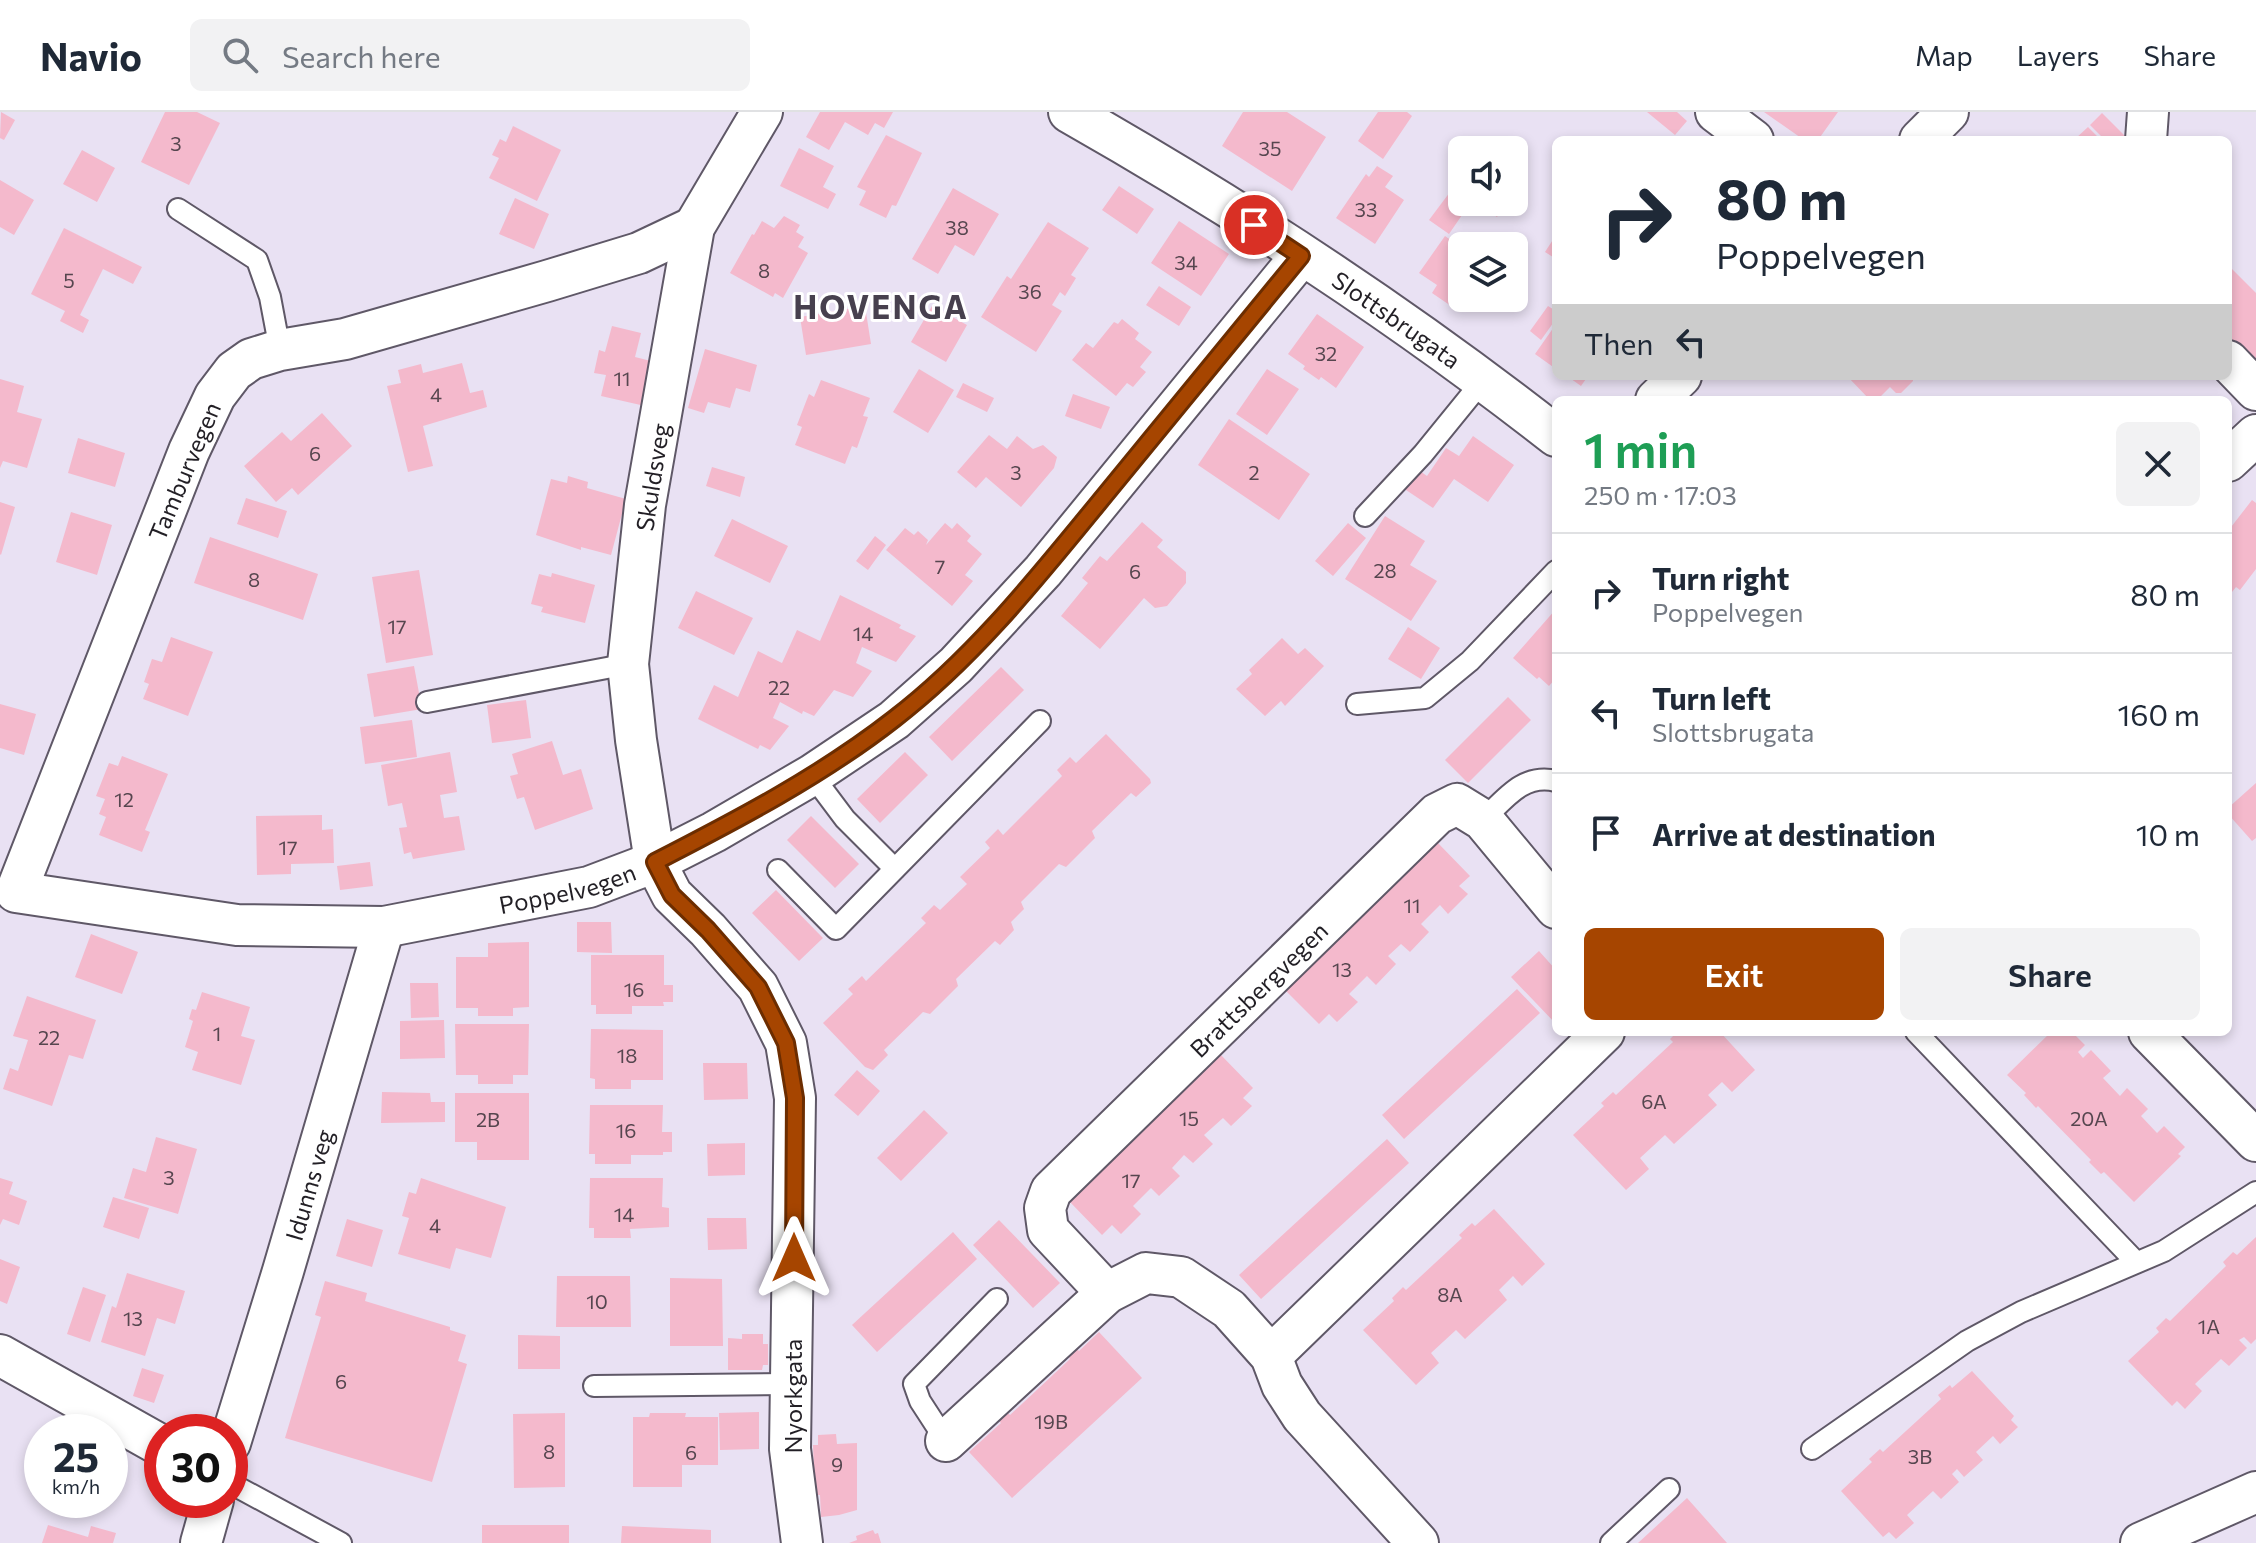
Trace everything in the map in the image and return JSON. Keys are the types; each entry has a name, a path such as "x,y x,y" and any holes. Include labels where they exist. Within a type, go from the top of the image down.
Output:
{"street":[{"name":"Skuldsveg","path":"655,862 628,664 645,505 694,227 762,112"},
{"name":"Slottsbrugata","path":"1069,112 1159,164 1301,256 1484,379 1552,433"},
{"path":"1716,112 1748,136"},
{"path":"1924,136 1948,112"},
{"path":"2146,136 2148,112"},
{"name":"Tamburvegen","path":"16,892 189,451 209,409 234,371 251,359 280,350 345,339 639,253 694,227"},
{"name":"Poppelvegen","path":"16,892 237,925 384,927 589,887 655,862 812,775 894,720 956,665 1043,571 1301,256"},
{"path":"2232,365 2256,390"},
{"path":"1660,396 1677,380"},
{"path":"2232,457 2256,435"},
{"name":"Brattsbergvegen","path":"1107,1293 1048,1230 1045,1208 1051,1191 1437,814 1457,804 1483,820"},
{"path":"1483,820 1552,896"},
{"name":"Nyorkgata","path":"655,862 672,895 758,987 786,1043 795,1098 790,1449 802,1543"},
{"name":"Idunns veg","path":"239,1414 384,927"},
{"path":"1271,1356 1600,1036"},
{"path":"2153,1036 2256,1141"},
{"path":"946,1441 1107,1293 1146,1273 1181,1277 1229,1309 1271,1356 1282,1385 1302,1416 1418,1543"},
{"path":"0,1355 144,1436"},
{"path":"2141,1543 2256,1492"},
{"path":"201,1543 208,1518"}],"lane":[{"path":"178,209 257,260 270,297 280,350"},
{"path":"1365,516 1423,454 1484,379"},
{"path":"1357,704 1425,698 1470,661 1552,575"},
{"path":"427,702 628,664"},
{"path":"778,870 836,929 1040,721"},
{"path":"812,775 845,819 895,869"},
{"path":"1483,820 1521,784 1540,778 1552,780"},
{"path":"1920,1036 2136,1262"},
{"path":"1812,1449 1967,1341 2021,1312 2164,1251 2256,1192"},
{"path":"946,1441 920,1401 914,1384 997,1299"},
{"path":"594,1386 791,1384"},
{"path":"1611,1543 1669,1489"},
{"path":"248,1493 341,1543"}],"building":[{"path":"1,112 15,120 4,140 0,138"},
{"path":"165,112 197,112 220,123 189,185 141,162"},
{"path":"820,112 893,112 884,128 875,123 868,135 845,122 829,150 806,137"},
{"path":"1243,112 1287,112 1326,137 1292,191 1222,146"},
{"path":"1378,112 1407,112 1412,116 1383,159 1358,141"},
{"path":"1647,112 1677,112 1687,121 1675,135"},
{"path":"1764,112 1838,112 1821,136 1798,136"},
{"path":"2102,113 2125,136 2101,136 2090,125"},
{"path":"513,126 561,150 537,201 489,178 499,158 492,155 500,139 506,142"},
{"path":"2088,127 2097,136 2078,136"},
{"path":"886,135 922,153 896,206 892,205 886,218 859,205 866,191 857,187"},
{"path":"799,148 834,166 823,187 836,194 828,209 780,186"},
{"path":"82,150 115,168 97,202 63,184"},
{"path":"1377,166 1393,176 1385,187 1404,200 1375,244 1336,218 1366,174 1369,177"},
{"path":"0,180 34,200 14,235 0,227"},
{"path":"1119,186 1154,209 1137,234 1102,210"},
{"path":"953,188 999,214 974,256 955,245 938,274 912,259"},
{"path":"1448,195 1448,216 1461,216 1448,233 1429,220"},
{"path":"515,198 549,214 534,249 499,234"},
{"path":"784,216 800,225 796,232 804,237 798,247 808,253 783,298 775,293 773,297 730,273 762,221 774,228"},
{"path":"1179,221 1229,254 1201,296 1151,263"},
{"path":"1048,222 1089,248 1071,275 1076,278 1065,296 1060,292 1052,305 1062,311 1036,352 981,317 1007,276 1011,279"},
{"path":"64,228 142,267 133,284 103,269 80,315 89,320 83,333 60,321 65,311 31,294"},
{"path":"1445,236 1448,238 1448,304 1432,293 1437,285 1419,273"},
{"path":"1552,241 1552,256 1545,252"},
{"path":"2232,269 2256,293 2256,363 2232,348"},
{"path":"1159,286 1191,307 1179,326 1146,305"},
{"path":"865,306 871,344 806,355 800,317"},
{"path":"932,306 967,325 946,362 911,342"},
{"path":"1548,306 1552,308 1552,325 1541,340 1530,331"},
{"path":"1317,314 1364,347 1336,388 1303,369 1305,366 1288,354"},
{"path":"1122,319 1139,333 1135,339 1152,352 1140,367 1146,372 1133,387 1127,383 1116,396 1072,360 1086,343 1093,348 1114,322 1118,324"},
{"path":"612,326 641,333 635,357 655,362 645,406 601,396 606,375 594,373 599,350 605,352"},
{"path":"1552,330 1552,366 1535,354"},
{"path":"705,349 757,365 750,392 736,388 730,408 708,402 704,413 688,408"},
{"path":"462,363 470,393 483,390 487,407 423,426 433,466 408,472 387,386 401,383 398,370 421,364 423,373"},
{"path":"919,369 954,390 928,433 893,412"},
{"path":"1267,369 1299,389 1267,435 1236,414"},
{"path":"0,379 24,386 17,412 42,419 27,468 3,461 0,468"},
{"path":"821,380 870,398 863,416 868,417 857,448 852,446 845,464 795,445 802,427 797,425 809,394 814,397"},
{"path":"1851,380 1913,380 1901,393 1890,387 1881,396 1866,396"},
{"path":"963,383 994,398 987,412 956,397"},
{"path":"1073,394 1110,407 1101,429 1065,416"},
{"path":"322,413 352,446 298,495 292,488 276,502 244,466 282,432 291,441"},
{"path":"1229,419 1310,474 1279,520 1198,465"},
{"path":"989,435 1007,449 1017,436 1033,449 1043,445 1057,457 1054,468 1021,507 986,477 976,488 957,472"},
{"path":"1473,436 1514,465 1488,502 1454,479 1433,508 1403,488 1417,469 1427,476 1446,448 1459,456"},
{"path":"78,438 125,453 115,487 68,473"},
{"path":"712,467 745,477 740,497 706,486"},
{"path":"568,476 588,482 587,488 626,499 611,555 581,547 581,550 536,535 551,479 567,483"},
{"path":"246,498 287,511 278,538 237,524"},
{"path":"2252,500 2256,503 2256,569 2240,590 2236,587 2232,592 2232,526"},
{"path":"0,502 15,507 1,555 0,554"},
{"path":"71,512 112,525 97,575 56,562"},
{"path":"1385,516 1425,541 1410,565 1437,581 1411,621 1345,579"},
{"path":"732,519 788,546 770,583 714,556"},
{"path":"1142,522 1163,540 1157,547 1186,572 1186,583 1167,606 1155,608 1144,598 1100,649 1061,616 1088,583 1082,578 1100,556 1107,561"},
{"path":"945,523 952,529 957,523 971,536 967,541 982,554 965,575 973,581 952,606 886,550 905,528 914,535 918,531 928,540 926,545"},
{"path":"1348,523 1366,538 1333,576 1315,561"},
{"path":"875,536 886,545 868,570 856,561"},
{"path":"210,537 318,574 303,620 194,583"},
{"path":"419,570 433,655 386,663 372,577"},
{"path":"552,573 595,585 585,623 541,612 543,607 531,604 539,574 551,577"},
{"path":"696,591 753,618 734,655 678,628"},
{"path":"840,595 901,625 899,628 916,636 896,662 862,647 856,663 872,671 853,697 834,690 814,716 803,711 802,714 780,702 773,718 789,726 770,750 760,745 758,749 698,719 714,685 738,697 758,651 782,663 797,630 820,641"},
{"path":"1552,614 1552,683 1549,686 1513,658"},
{"path":"1408,627 1440,648 1421,679 1388,659"},
{"path":"171,637 213,652 188,716 143,699 149,684 144,682 152,659 162,662"},
{"path":"1282,638 1298,654 1305,648 1324,666 1285,706 1281,701 1265,716 1236,689 1252,674 1249,670"},
{"path":"414,666 422,709 374,717 367,674"},
{"path":"1001,667 1024,690 952,761 929,737"},
{"path":"1508,697 1531,720 1468,783 1445,760"},
{"path":"526,700 531,738 492,743 487,705"},
{"path":"0,704 36,714 24,755 0,748"},
{"path":"412,720 417,757 365,764 360,727"},
{"path":"1106,734 1151,783 1136,797 1131,793 1092,831 1095,838 1066,867 1059,864 1021,902 1024,909 1011,922 1014,930 1000,945 995,941 956,979 958,986 930,1014 923,1012 884,1050 888,1055 873,1070 865,1067 823,1023 853,994 848,989 862,976 866,981 926,923 921,918 934,905 940,910 967,884 960,877 990,848 985,842 998,829 1003,835 1062,776 1057,770 1070,757 1076,763"},
{"path":"552,741 563,775 581,769 593,809 535,830 524,797 517,799 510,776 518,774 512,754"},
{"path":"450,752 457,792 440,795 444,818 459,816 465,850 413,859 411,852 404,854 399,828 407,827 402,803 388,806 381,765"},
{"path":"905,752 928,775 880,823 857,799"},
{"path":"122,756 168,774 145,830 150,832 142,852 99,835 106,817 99,814 105,799 96,796 109,763 118,766"},
{"path":"2256,783 2256,838 2252,841 2232,818 2232,804"},
{"path":"322,815 322,830 333,829 334,863 291,864 291,874 257,875 256,816"},
{"path":"811,816 859,864 835,888 787,840"},
{"path":"1437,842 1470,876 1459,886 1468,894 1448,914 1440,905 1421,924 1429,932 1410,952 1401,944 1388,956 1396,964 1376,985 1367,976 1349,994 1358,1002 1337,1022 1329,1014 1319,1024 1286,991 1324,953 1320,949 1333,936 1338,940 1386,892 1383,888 1395,876 1400,879"},
{"path":"370,862 373,886 340,890 337,866"},
{"path":"776,890 823,938 799,961 752,913"},
{"path":"577,922 611,922 612,953 577,952"},
{"path":"91,934 138,952 122,994 75,977"},
{"path":"529,942 529,1007 513,1008 513,1016 478,1016 478,1008 456,1008 456,957 488,957 488,943"},
{"path":"1539,951 1552,966 1552,1020 1511,977"},
{"path":"591,955 664,955 664,985 673,985 673,1002 663,1002 664,1006 632,1006 632,1014 596,1014 596,1005 591,1005"},
{"path":"410,983 438,983 439,1017 411,1018"},
{"path":"1517,989 1540,1013 1404,1139 1382,1115"},
{"path":"202,992 250,1007 241,1036 255,1040 241,1085 192,1070 198,1052 185,1047 193,1021 189,1019 192,1009 196,1010"},
{"path":"27,996 96,1020 83,1059 69,1055 52,1106 3,1089 10,1068 18,1071 28,1040 13,1036"},
{"path":"444,1020 445,1058 400,1059 400,1021"},
{"path":"455,1024 529,1024 528,1075 513,1075 513,1084 478,1084 478,1075 456,1075"},
{"path":"591,1029 663,1030 663,1080 631,1080 631,1089 595,1089 595,1079 590,1078"},
{"path":"1673,1036 1724,1036 1755,1070 1732,1092 1722,1082 1708,1095 1717,1105 1674,1144 1665,1135 1640,1158 1649,1169 1626,1190 1573,1135 1604,1106 1601,1103 1613,1092 1616,1095 1673,1042 1670,1039"},
{"path":"2047,1036 2076,1036 2085,1045 2078,1052 2083,1058 2091,1050 2111,1071 2103,1078 2120,1096 2127,1088 2148,1109 2141,1116 2157,1133 2164,1126 2185,1147 2178,1154 2181,1156 2134,1202 2104,1172 2101,1174 2089,1162 2091,1160 2038,1106 2036,1108 2007,1075"},
{"path":"1220,1054 1253,1088 1243,1098 1252,1106 1231,1126 1223,1118 1204,1135 1213,1144 1193,1163 1184,1155 1172,1168 1180,1176 1159,1196 1151,1188 1133,1206 1141,1214 1121,1234 1112,1225 1102,1235 1069,1201 1107,1164 1104,1161 1117,1148 1120,1152 1170,1103 1166,1100 1179,1087 1183,1091"},
{"path":"703,1063 747,1063 748,1099 704,1100"},
{"path":"857,1070 880,1091 858,1116 834,1095"},
{"path":"382,1092 430,1093 431,1102 445,1102 445,1122 381,1123"},
{"path":"455,1093 529,1093 529,1160 477,1160 477,1142 455,1142"},
{"path":"590,1105 663,1105 662,1132 672,1132 672,1152 631,1155 631,1164 595,1164 595,1154 589,1154"},
{"path":"924,1110 948,1133 901,1181 877,1158"},
{"path":"156,1137 197,1149 178,1214 124,1198 133,1168 146,1172"},
{"path":"1387,1139 1409,1163 1261,1299 1239,1275"},
{"path":"745,1143 745,1175 708,1176 707,1144"},
{"path":"0,1178 13,1182 9,1194 27,1201 19,1225 3,1219 0,1225"},
{"path":"421,1178 506,1207 491,1258 456,1248 450,1269 398,1254 409,1218 402,1216 409,1192 416,1194"},
{"path":"590,1178 663,1178 662,1207 669,1208 669,1227 630,1229 631,1238 594,1238 594,1228 589,1228"},
{"path":"113,1197 149,1208 139,1239 103,1227"},
{"path":"1494,1209 1545,1264 1522,1286 1513,1276 1499,1290 1507,1300 1465,1339 1456,1330 1431,1353 1439,1363 1416,1385 1363,1330 1394,1301 1392,1298 1403,1287 1406,1290 1462,1238 1459,1235"},
{"path":"707,1218 746,1218 747,1249 708,1250"},
{"path":"347,1219 383,1230 372,1267 336,1256"},
{"path":"999,1220 1060,1283 1033,1308 973,1245"},
{"path":"953,1232 977,1259 877,1352 852,1325"},
{"path":"2256,1237 2256,1339 2251,1344 2244,1337 2239,1340 2247,1348 2229,1366 2221,1359 2195,1384 2202,1391 2185,1409 2177,1401 2172,1406 2128,1361 2159,1332 2156,1328 2166,1318 2170,1321 2226,1266 2223,1262 2233,1252 2237,1255"},
{"path":"0,1259 20,1267 7,1304 0,1301"},
{"path":"127,1273 185,1291 175,1324 157,1318 145,1356 101,1342 112,1306 116,1308"},
{"path":"557,1276 630,1276 631,1327 556,1327"},
{"path":"670,1278 722,1279 723,1346 670,1346"},
{"path":"325,1281 367,1293 365,1301 450,1327 450,1330 466,1335 458,1361 467,1364 432,1482 285,1438 321,1317 315,1315"},
{"path":"83,1287 106,1295 90,1342 67,1334"},
{"path":"1099,1332 1142,1378 1012,1498 969,1452 1001,1423 998,1420 1007,1412 1010,1415 1070,1359 1068,1355 1076,1348 1079,1351"},
{"path":"742,1334 763,1334 763,1344 768,1344 768,1365 763,1365 762,1370 728,1370 728,1338 742,1339"},
{"path":"518,1335 560,1336 560,1369 518,1369"},
{"path":"142,1368 164,1375 154,1403 133,1396"},
{"path":"1972,1371 2014,1416 2011,1420 2018,1427 2000,1444 1993,1436 1976,1452 1983,1460 1964,1477 1957,1469 1952,1474 1959,1482 1941,1499 1933,1491 1907,1515 1914,1523 1896,1539 1889,1532 1883,1537 1841,1491 1872,1462 1869,1459 1880,1449 1883,1452 1941,1399 1938,1395"},
{"path":"759,1412 759,1449 720,1450 719,1413"},
{"path":"565,1413 565,1487 514,1488 513,1414"},
{"path":"650,1413 718,1417 718,1465 682,1465 682,1487 633,1487 633,1417 649,1417"},
{"path":"836,1434 837,1444 857,1443 857,1510 821,1517 820,1495 815,1495 813,1445 818,1445 818,1435"},
{"path":"1687,1498 1727,1543 1638,1543"},
{"path":"48,1525 88,1537 91,1526 116,1533 113,1543 42,1543"},
{"path":"482,1525 569,1525 569,1543 482,1543"},
{"path":"622,1526 711,1530 711,1543 621,1543"},
{"path":"873,1530 875,1534 878,1533 881,1543 849,1543 857,1540 856,1536"}],"district":[{"name":"HOVENGA","path":"881,306"}],"route":[{"path":"794,1258 795,1098 786,1043 758,987 672,895 655,862 812,775 894,720 956,665 1043,571 1301,256 1254,225"}]}
